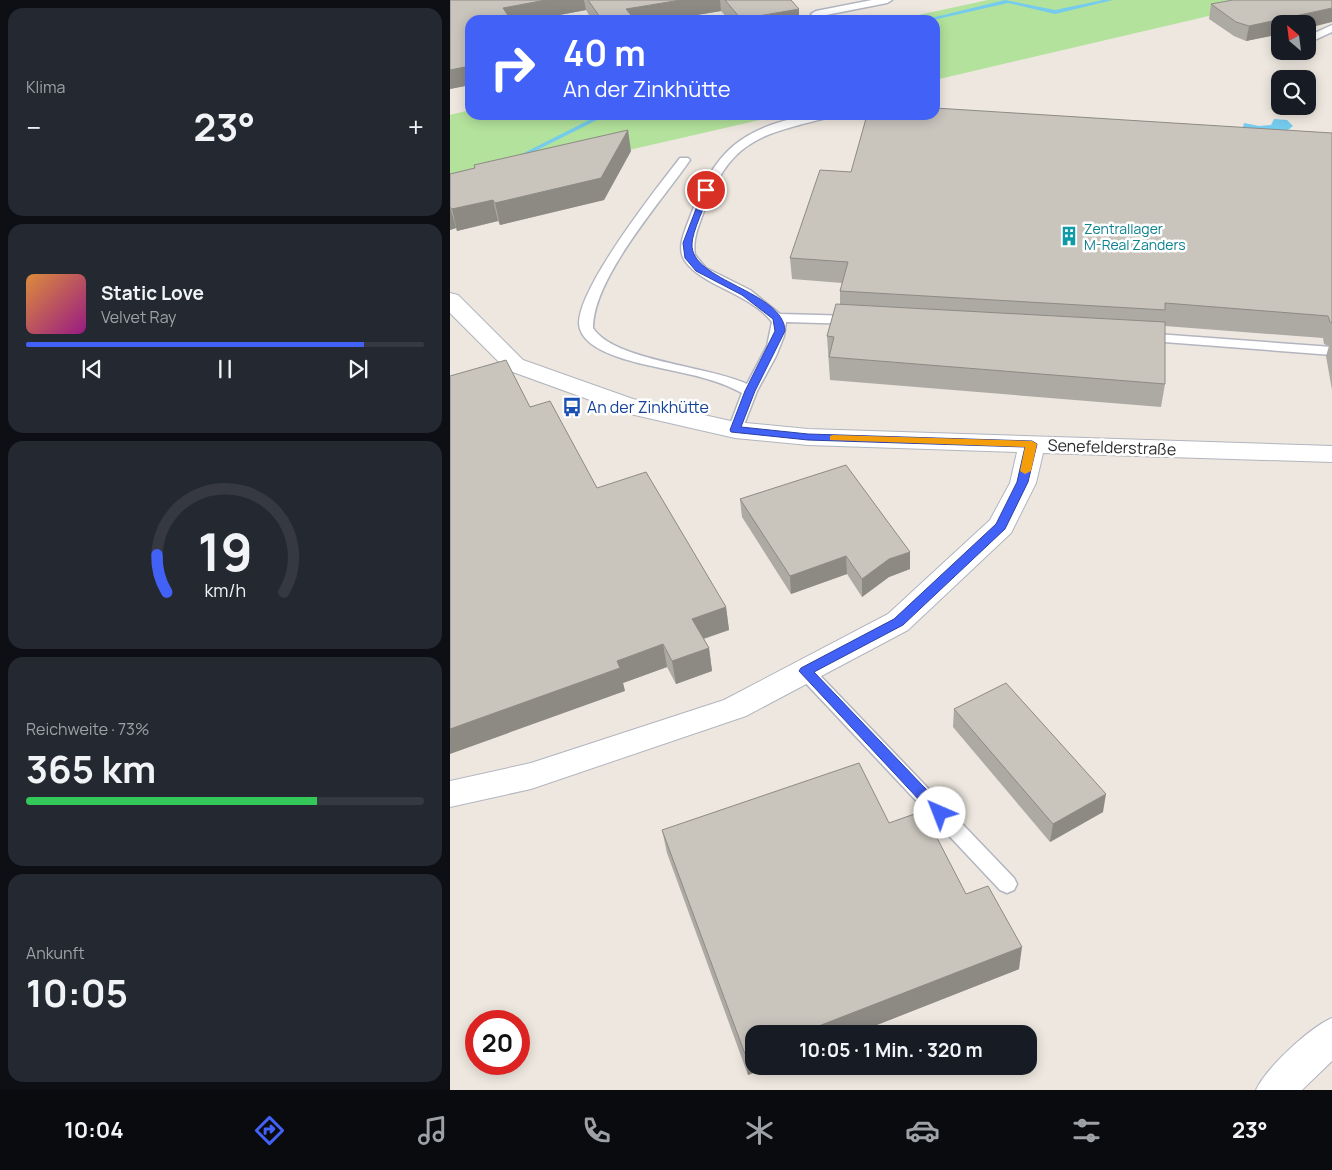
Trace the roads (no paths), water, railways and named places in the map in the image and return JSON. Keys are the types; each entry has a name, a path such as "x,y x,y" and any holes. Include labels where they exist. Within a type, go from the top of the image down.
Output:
{"street":[{"name":"Senefelderstraße","path":"450,300 515,365 626,405 735,430 808,437 1332,454"},
{"path":"450,794 531,776 735,708 898,622 1001,526 1022,482 1032,444"},
{"path":"1276,1090 1332,1036"}],"lane":[{"path":"816,14 887,0"},
{"path":"1316,36 1332,28"},
{"path":"804,120 764,129 747,138 730,152 712,177 687,243 689,258 700,269 745,293 777,318 865,321"},
{"path":"684,160 606,270 585,317 586,328 598,341 621,353 709,376 750,391"},
{"path":"735,430 750,391 780,331 777,318"},
{"path":"1128,336 1332,351"},
{"path":"805,671 1007,884"}],"water":[{"path":"1274,119 1287,120 1293,126 1283,134 1243,127 1244,123 1259,126 1271,125"}],"waterway":[{"path":"940,17 1008,1 1055,12 1110,0"},
{"path":"517,158 594,120"}],"place":[{"name":"Zentrallager M-Real Zanders","path":"1069,236"},
{"name":"An der Zinkhütte","path":"572,407"}]}
